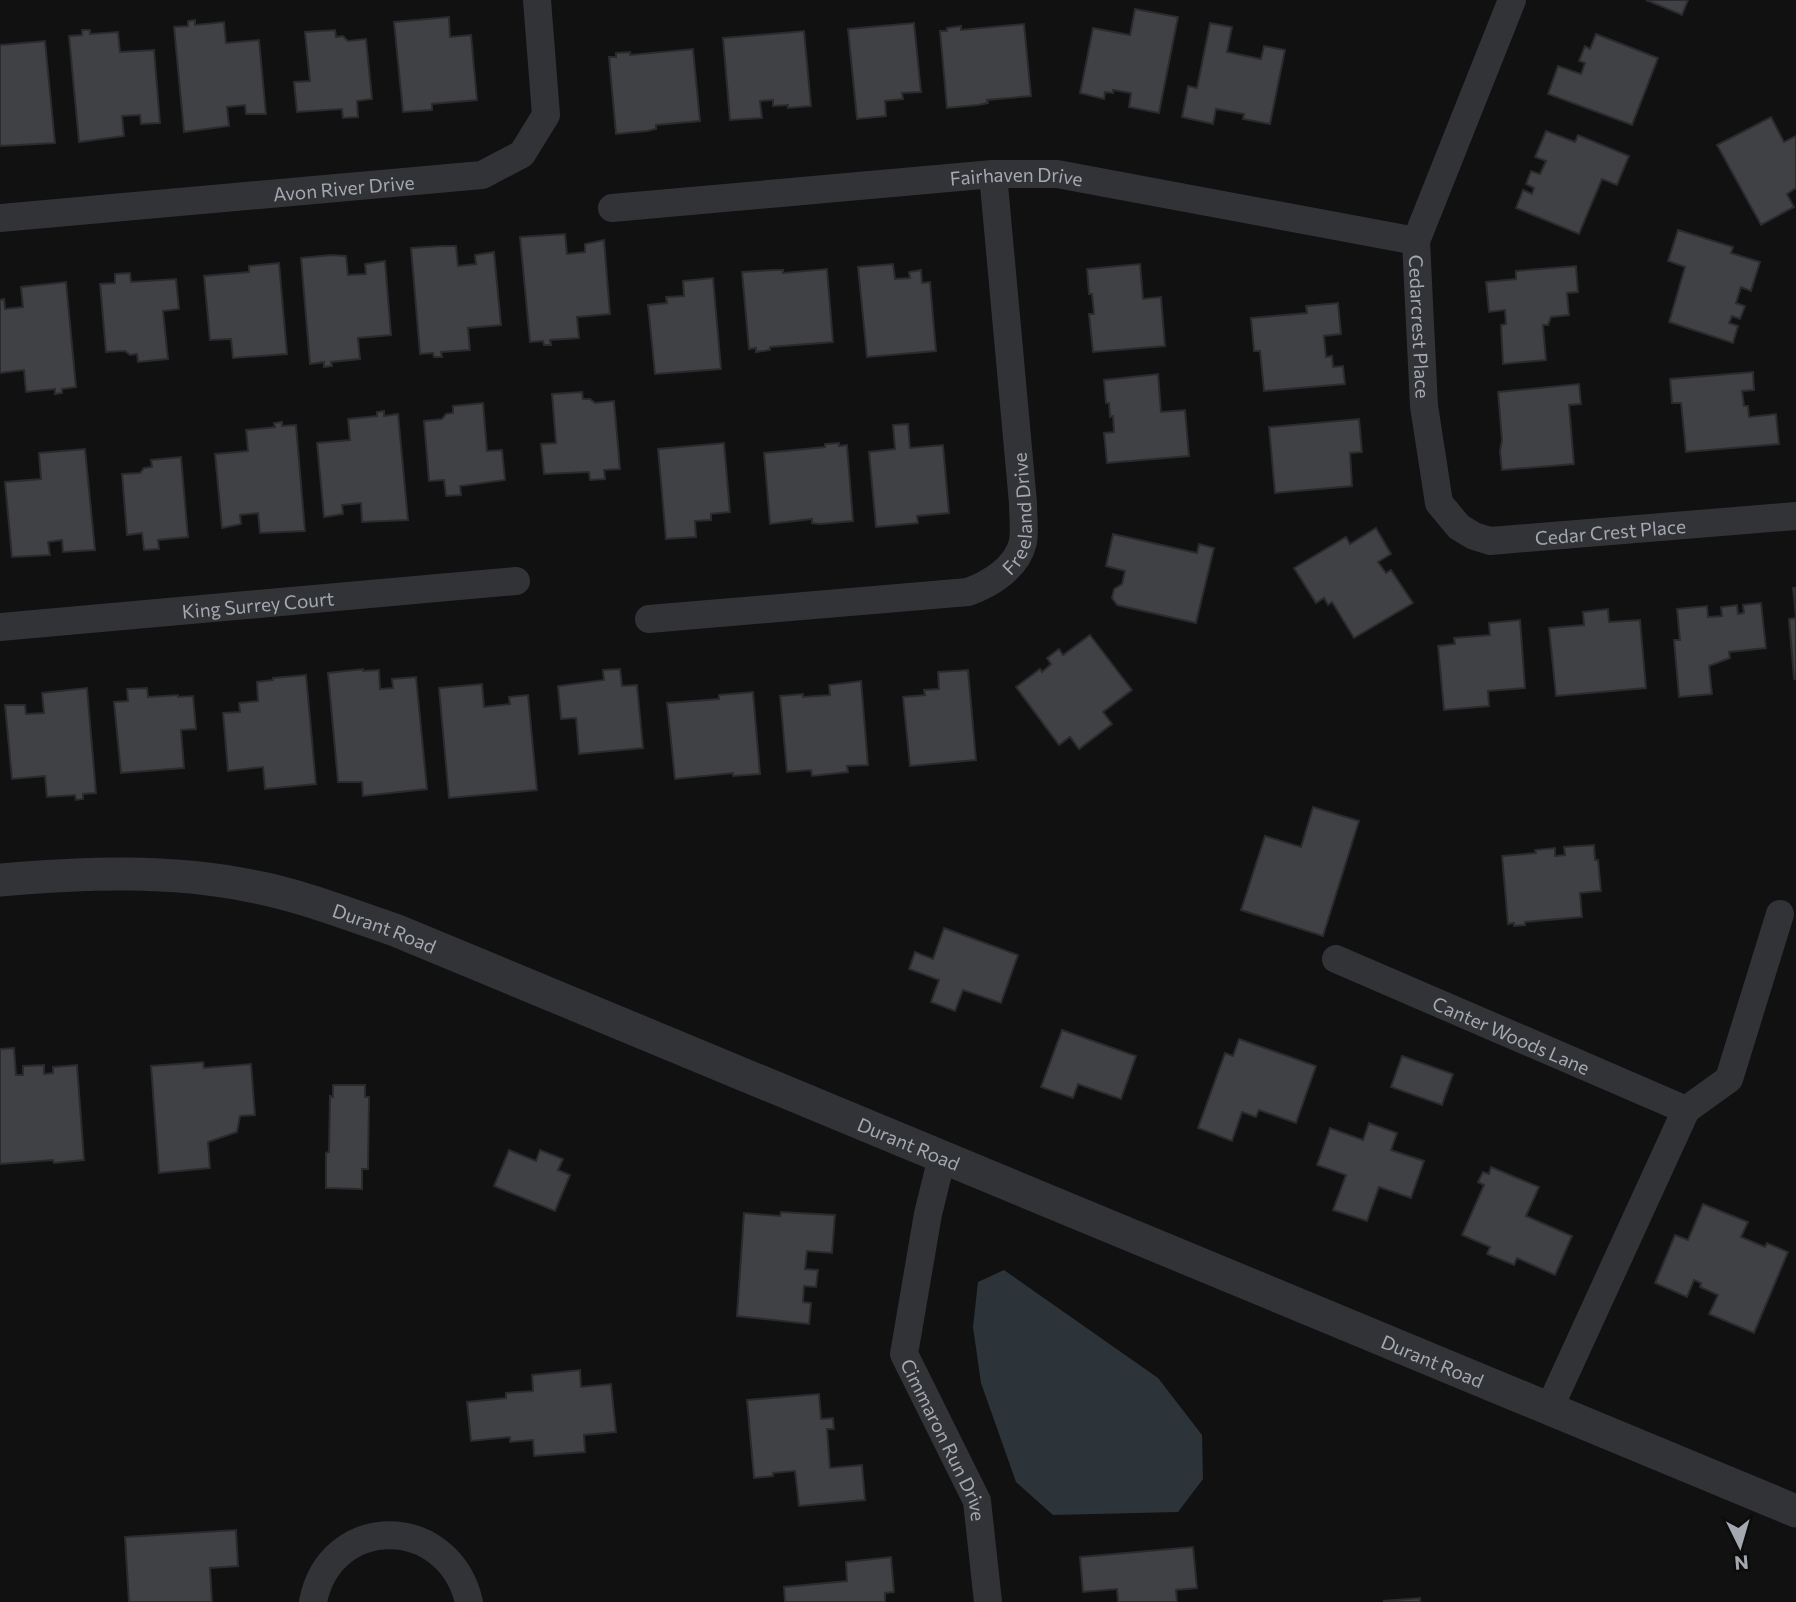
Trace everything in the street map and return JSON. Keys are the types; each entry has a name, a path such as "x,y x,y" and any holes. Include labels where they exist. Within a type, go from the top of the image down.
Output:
{"street":[{"name":"Avon River Drive","path":"0,218 482,175 522,154 546,115 537,0"},
{"name":"Cedarcrest Place","path":"1439,503 1424,406 1416,241 1512,0"},
{"name":"Fairhaven Drive","path":"612,208 993,174 1058,174 1416,241"},
{"name":"Freeland Drive","path":"649,619 968,592 984,586 1008,568 1023,543 1023,503 993,174"},
{"name":"Cedar Crest Place","path":"1439,503 1459,527 1490,541 1796,516"},
{"name":"King Surrey Court","path":"0,627 516,581"},
{"name":"Durant Road","path":"0,880 102,873 202,878 253,886 325,906 395,930 1796,1511"},
{"path":"1549,1409 1686,1110 1729,1079 1780,914"},
{"name":"Canter Woods Lane","path":"1336,959 1686,1110"},
{"name":"Cimmaron Run Drive","path":"942,1157 928,1214 904,1354 978,1501 988,1602"},
{"path":"313,1602 316,1587 328,1564 349,1546 374,1536 401,1535 427,1543 449,1560 464,1583 469,1602"}],"shaded area":[{"path":"1004,1270 1158,1378 1202,1435 1203,1479 1178,1512 1053,1515 1016,1482 981,1383 973,1327 978,1282"}],"building":[{"path":"1646,0 1688,0 1682,15"},
{"path":"1135,9 1178,17 1159,113 1129,107 1131,93 1113,90 1113,93 1105,92 1104,99 1080,93 1093,28 1130,35"},
{"path":"449,17 450,37 471,35 477,100 432,104 432,110 403,112 394,22"},
{"path":"195,20 195,25 224,22 226,43 259,40 266,114 246,114 245,105 227,107 229,126 184,132 174,27 188,26 188,21"},
{"path":"914,23 921,92 902,93 903,99 885,101 886,116 857,119 848,29"},
{"path":"1210,23 1232,27 1227,52 1261,59 1264,46 1285,50 1270,124 1243,119 1244,114 1216,109 1213,124 1182,117 1188,86 1197,88"},
{"path":"1024,24 1031,96 987,100 988,103 947,108 940,31 961,26 961,30"},
{"path":"82,30 90,30 90,34 118,32 120,52 154,50 160,123 141,124 140,115 122,116 124,136 79,142 69,36 82,35"},
{"path":"335,30 336,37 343,36 348,41 366,39 372,99 357,101 358,117 343,118 342,109 297,112 294,82 310,81 305,32"},
{"path":"804,31 811,106 788,108 788,105 773,106 773,100 760,101 762,118 730,120 723,38"},
{"path":"1596,34 1658,58 1632,125 1548,94 1558,66 1581,74 1585,63 1579,61 1585,46 1590,49"},
{"path":"45,41 55,143 0,146 0,45"},
{"path":"693,49 700,121 656,125 656,129 616,134 609,57 616,57 616,53 630,52 630,55"},
{"path":"1771,117 1784,142 1796,136 1796,188 1787,194 1794,207 1761,225 1717,145"},
{"path":"1546,131 1575,142 1578,135 1629,156 1617,185 1602,179 1579,234 1516,208 1523,190 1532,194 1534,188 1526,184 1531,171 1540,174 1546,161 1535,157"},
{"path":"1678,230 1733,247 1731,253 1760,262 1751,291 1741,287 1736,303 1745,306 1740,319 1732,316 1729,323 1738,326 1733,343 1669,322 1685,267 1668,261"},
{"path":"565,234 567,254 585,252 585,244 604,240 610,314 577,317 579,338 550,340 551,345 544,345 543,341 530,342 520,237"},
{"path":"456,246 458,266 476,264 475,255 494,252 501,325 468,328 470,350 441,352 442,357 434,357 433,353 420,354 411,248"},
{"path":"346,256 348,275 366,274 365,264 385,261 391,335 358,338 360,359 331,362 332,366 324,367 324,362 310,364 301,258"},
{"path":"279,263 287,354 233,358 231,339 210,340 204,276 249,272 249,266"},
{"path":"893,264 895,279 910,278 909,272 921,270 922,283 930,282 936,351 867,357 858,267"},
{"path":"1140,264 1143,299 1161,297 1165,346 1093,352 1089,314 1094,314 1087,269"},
{"path":"1576,266 1578,292 1567,293 1569,315 1551,317 1548,325 1543,325 1546,360 1503,364 1501,325 1506,324 1505,310 1489,312 1486,282 1516,279 1516,271"},
{"path":"827,269 833,342 770,347 770,350 756,352 756,348 749,349 742,272 783,270 783,273"},
{"path":"130,273 131,282 176,279 179,309 163,311 168,359 138,362 137,354 130,355 125,351 106,352 100,284 115,283 115,274"},
{"path":"713,278 721,369 655,374 648,305 667,303 666,297 684,296 683,281"},
{"path":"66,282 76,387 62,389 62,393 55,394 55,389 26,392 24,370 0,373 0,300 4,299 5,309 23,307 21,287"},
{"path":"1338,303 1341,334 1324,336 1326,357 1332,356 1333,367 1343,366 1345,384 1264,391 1260,351 1254,351 1251,318 1307,313 1306,306"},
{"path":"1753,372 1754,390 1742,391 1744,406 1748,406 1749,417 1776,414 1779,444 1686,452 1681,403 1672,403 1670,379"},
{"path":"1158,374 1161,412 1185,410 1189,456 1107,463 1104,433 1114,432 1113,416 1110,417 1109,403 1106,403 1104,380"},
{"path":"1579,384 1581,404 1569,405 1574,464 1502,470 1498,392"},
{"path":"582,392 583,399 590,399 595,403 614,401 620,469 604,470 605,479 590,480 589,472 544,474 541,444 556,443 552,394"},
{"path":"483,403 487,451 502,450 505,480 460,486 461,495 446,496 444,480 429,481 424,421 442,419 446,414 453,413 453,406"},
{"path":"384,411 384,416 398,414 408,520 362,522 361,503 342,505 343,514 324,517 317,443 350,440 348,419 377,416 377,412"},
{"path":"1359,419 1362,452 1350,453 1352,486 1275,493 1269,427"},
{"path":"282,422 282,426 296,425 305,531 260,533 258,513 240,515 241,524 222,528 215,454 248,451 246,430 275,427 274,423"},
{"path":"908,424 910,448 943,445 949,513 917,516 918,523 876,527 869,452 895,449 893,425"},
{"path":"724,443 730,512 711,514 711,520 695,521 696,537 666,539 658,449"},
{"path":"839,443 839,446 847,445 853,521 820,524 812,523 812,519 770,524 764,453 825,447 825,444"},
{"path":"85,449 95,550 63,552 62,540 48,542 50,555 12,557 5,482 41,479 39,453"},
{"path":"181,457 188,537 158,540 159,549 144,550 142,533 127,535 122,474 140,473 144,468 152,467 151,460"},
{"path":"1376,528 1391,554 1378,562 1386,573 1391,570 1413,603 1354,638 1332,602 1328,605 1324,598 1316,603 1294,568 1346,537 1350,544"},
{"path":"1113,534 1197,553 1199,544 1214,548 1196,623 1117,605 1112,598 1114,589 1122,584 1125,571 1106,566"},
{"path":"1793,588 1796,588 1796,618"},
{"path":"1761,603 1766,648 1729,652 1730,658 1709,666 1712,694 1679,697 1674,640 1680,640 1677,609 1707,606 1708,617 1722,616 1721,607 1737,605 1738,614 1744,613 1743,605"},
{"path":"1608,609 1609,622 1640,620 1646,688 1556,696 1549,628 1584,625 1583,612"},
{"path":"1796,618 1796,679 1794,679 1789,619"},
{"path":"1520,620 1525,688 1488,691 1489,706 1444,710 1438,646 1455,644 1454,638 1490,635 1489,623"},
{"path":"1090,635 1132,690 1103,712 1112,724 1079,749 1070,737 1059,745 1016,687 1040,669 1042,672 1051,664 1047,658 1059,649 1063,655"},
{"path":"620,669 622,686 637,685 643,748 579,754 576,718 561,719 558,686 604,680 603,670"},
{"path":"379,670 380,689 393,688 392,679 416,677 427,789 363,796 362,782 338,782 328,673"},
{"path":"968,670 976,760 910,766 903,697 925,695 924,690 939,689 938,672"},
{"path":"306,675 316,784 265,789 263,767 228,771 223,713 240,712 239,703 258,701 257,682"},
{"path":"861,681 868,765 847,766 848,772 812,776 811,770 787,772 780,696 830,695 829,685"},
{"path":"482,684 484,707 510,704 509,697 528,695 537,790 449,798 439,688"},
{"path":"87,688 96,793 83,794 83,799 76,800 75,795 47,797 45,776 12,779 5,705 25,705 26,714 44,713 42,693"},
{"path":"147,688 148,697 193,696 196,729 181,730 184,768 121,773 114,702 128,701 127,689"},
{"path":"753,692 760,774 733,776 733,773 675,779 667,703 719,699 719,695"},
{"path":"1313,807 1359,821 1323,936 1241,910 1265,836 1301,847"},
{"path":"1594,845 1601,891 1580,893 1582,917 1525,922 1525,925 1508,924 1502,856 1536,853 1535,850 1555,848 1555,856 1565,855 1564,847"},
{"path":"944,928 1018,955 1001,1003 963,990 955,1011 931,1002 939,980 909,969 915,952 933,959"},
{"path":"1062,1030 1136,1056 1121,1099 1078,1084 1073,1098 1041,1087"},
{"path":"1239,1039 1316,1066 1296,1123 1259,1110 1256,1117 1242,1112 1232,1141 1198,1128 1225,1053 1233,1056"},
{"path":"14,1048 16,1075 23,1075 23,1066 44,1065 44,1074 53,1073 53,1067 77,1065 84,1160 0,1164 0,1049"},
{"path":"1402,1056 1453,1074 1442,1105 1391,1087"},
{"path":"203,1062 204,1068 251,1064 255,1115 240,1116 237,1132 208,1142 210,1168 159,1173 151,1066"},
{"path":"333,1085 365,1085 365,1097 369,1097 368,1169 362,1169 362,1189 326,1188 326,1153 329,1152 330,1096 333,1097"},
{"path":"1369,1123 1397,1133 1391,1150 1424,1161 1411,1198 1379,1187 1367,1221 1333,1210 1346,1175 1317,1165 1330,1128 1363,1140"},
{"path":"509,1150 536,1161 540,1150 563,1159 558,1170 570,1175 555,1211 494,1186"},
{"path":"1491,1167 1539,1187 1526,1216 1572,1236 1555,1275 1517,1258 1514,1265 1487,1254 1490,1247 1462,1235 1484,1185 1478,1182 1483,1172 1489,1174"},
{"path":"1703,1204 1748,1222 1741,1237 1765,1247 1767,1243 1788,1252 1754,1333 1709,1314 1718,1295 1700,1287 1701,1283 1694,1280 1687,1297 1655,1283 1675,1235 1688,1240"},
{"path":"781,1212 835,1215 832,1253 807,1251 805,1269 818,1270 816,1287 804,1286 803,1302 811,1303 809,1324 737,1316 744,1213 780,1216"},
{"path":"580,1370 581,1387 611,1384 616,1432 584,1435 585,1452 534,1456 533,1440 510,1442 510,1437 471,1441 467,1402 506,1398 506,1393 533,1391 532,1375"},
{"path":"819,1394 821,1419 833,1418 834,1429 827,1429 830,1468 862,1465 865,1500 799,1506 795,1471 754,1478 747,1400"},
{"path":"236,1530 238,1566 210,1568 212,1602 129,1602 125,1537"},
{"path":"1193,1547 1197,1588 1176,1590 1177,1602 1118,1602 1117,1589 1083,1592 1080,1557"},
{"path":"891,1557 894,1592 885,1593 885,1602 785,1602 784,1587 847,1581 846,1562"},
{"path":"1420,1598 1420,1602 1383,1601"}]}
